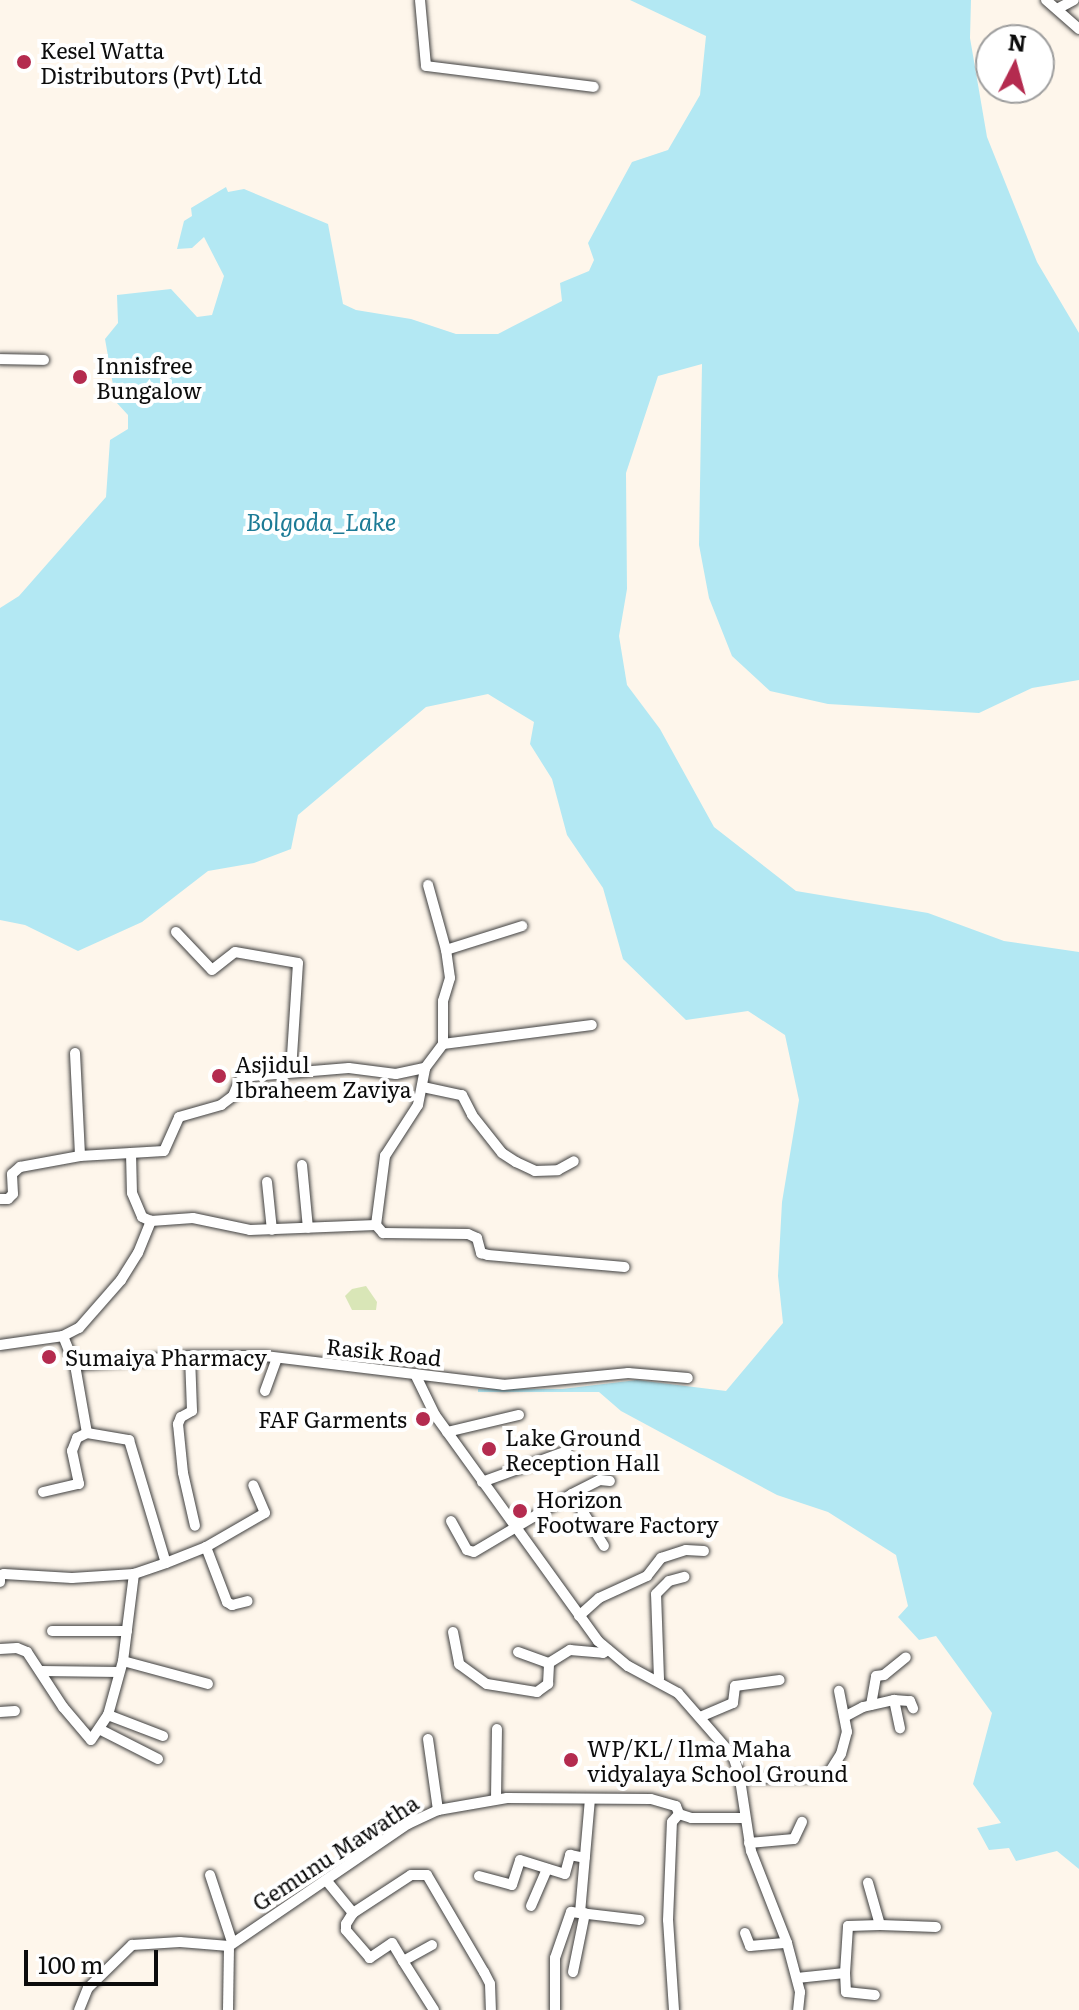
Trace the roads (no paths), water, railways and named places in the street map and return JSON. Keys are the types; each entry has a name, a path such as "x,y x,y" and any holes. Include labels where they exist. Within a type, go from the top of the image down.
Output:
{"street":[{"path":"420,0 426,66 594,87"},
{"path":"1046,0 1079,29"},
{"path":"1057,9 1074,0"},
{"path":"0,359 44,360"},
{"path":"428,885 446,950 450,978 443,1001 443,1044 425,1068 418,1105 385,1156 376,1225 383,1233 468,1234 477,1238 481,1253 488,1255 624,1267"},
{"path":"446,950 522,926"},
{"path":"176,932 212,970 235,952 298,963 291,1071"},
{"path":"443,1044 592,1025"},
{"path":"75,1053 80,1156"},
{"path":"0,1199 8,1199 13,1194 12,1174 20,1167 80,1156 164,1151 179,1117 221,1105 233,1096 239,1082 252,1076 349,1068 396,1074 425,1068"},
{"path":"423,1087 462,1095 472,1115 502,1153 516,1162 535,1171 558,1170 574,1161"},
{"path":"131,1153 132,1193 142,1217 151,1221 193,1218 250,1230 376,1225"},
{"path":"302,1165 308,1228"},
{"path":"267,1182 272,1230"},
{"path":"0,1345 63,1336 79,1328 121,1280 138,1253 151,1221"},
{"path":"63,1336 75,1365 87,1433"},
{"path":"190,1356 192,1411 181,1417 178,1424 195,1526"},
{"name":"Rasik Road","path":"75,1365 190,1356 277,1358 518,1386 628,1373 688,1378"},
{"path":"265,1391 277,1358"},
{"path":"415,1374 447,1432 579,1616 608,1650 628,1666 659,1679 700,1717 733,1756 740,1778 749,1843 797,1978 798,2010"},
{"path":"447,1432 519,1415"},
{"path":"43,1492 79,1484 72,1451 77,1438 87,1433 129,1440 166,1563"},
{"path":"482,1482 567,1451"},
{"path":"451,1521 470,1553 572,1494 600,1480 610,1481"},
{"path":"0,1582 0,1575 4,1574 72,1578 134,1574 166,1563 206,1547 265,1513 253,1485"},
{"path":"572,1494 604,1546"},
{"path":"206,1547 227,1602 232,1605 248,1601"},
{"path":"579,1616 599,1598 647,1576 661,1558 686,1550 704,1551"},
{"path":"0,1649 22,1648 41,1671 63,1707 91,1740 101,1730 108,1715 121,1666 134,1574"},
{"path":"659,1679 656,1594 669,1581 684,1577"},
{"path":"52,1631 127,1631"},
{"path":"453,1632 459,1664 487,1684 537,1692 548,1684 549,1663"},
{"path":"549,1663 570,1650 603,1653 608,1650"},
{"path":"518,1652 549,1663"},
{"path":"871,1705 876,1676 884,1675 906,1657"},
{"path":"41,1671 121,1666 208,1684"},
{"path":"700,1717 733,1703 735,1686 780,1680"},
{"path":"740,1778 819,1777 829,1773 841,1754 846,1716 839,1691"},
{"path":"894,1700 900,1728"},
{"path":"846,1716 871,1705 894,1700 910,1701 913,1708"},
{"path":"0,1712 15,1711"},
{"path":"108,1715 163,1736"},
{"path":"496,1799 497,1729"},
{"path":"101,1730 158,1759"},
{"path":"428,1739 438,1810"},
{"name":"Gemunu Mawatha","path":"230,1944 408,1824 438,1810 496,1799 651,1799 676,1806 679,1814"},
{"path":"573,1972 582,1913 590,1799"},
{"path":"674,2010 668,1920 672,1822 679,1814 691,1818 745,1818"},
{"path":"749,1843 794,1839 802,1822"},
{"path":"479,1876 512,1885 520,1860 565,1874 570,1855 585,1858"},
{"path":"531,1906 547,1869"},
{"path":"210,1875 230,1944 228,2010"},
{"path":"434,2010 392,1943 370,1958 346,1930 353,1913 411,1875 427,1875 490,1984 491,2010"},
{"path":"326,1880 353,1913"},
{"path":"868,1883 880,1925"},
{"path":"555,2010 555,1958 571,1912 640,1920"},
{"path":"875,1995 846,1992 848,1926 936,1927"},
{"path":"745,1933 750,1946 787,1943"},
{"path":"79,2010 88,1988 132,1945 180,1942 230,1944"},
{"path":"403,1961 432,1945"},
{"path":"797,1978 845,1973"}],"water":[{"name":"Bolgoda_Lake","path":"630,0 971,0 970,38 975,67 975,104 981,104 987,137 1037,262 1079,333 1079,680 1032,688 979,713 828,704 770,691 732,656 709,598 699,545 702,364 658,376 626,473 627,589 619,636 627,685 660,729 714,827 796,891 928,913 1004,941 1079,952 1079,1869 1057,1851 1016,1861 1009,1848 989,1850 977,1828 1001,1823 973,1784 992,1713 936,1636 919,1640 898,1617 908,1606 896,1555 828,1512 777,1495 621,1411 599,1392 478,1392 478,1389 562,1389 637,1380 726,1391 783,1323 778,1276 782,1202 799,1100 785,1035 748,1011 686,1020 623,959 603,888 567,835 552,779 530,744 534,722 488,694 426,707 298,815 291,849 254,863 208,871 142,922 78,951 25,925 0,920 0,608 19,596 106,497 110,440 128,429 128,415 116,402 105,339 118,323 117,295 171,289 197,317 212,315 224,276 204,237 192,248 177,249 184,221 192,216 191,208 226,187 228,192 244,189 328,224 343,304 356,310 411,319 456,334 498,334 562,301 560,283 589,271 594,260 588,243 632,162 668,150 700,95 706,36"}],"place":[{"name":"Kesel Watta Distributors (Pvt) Ltd","path":"24,62"},
{"name":"Innisfree Bungalow","path":"80,377"},
{"name":"Asjidul Ibraheem Zaviya","path":"219,1076"},
{"name":"Sumaiya Pharmacy","path":"49,1357"},
{"name":"FAF Garments","path":"423,1419"},
{"name":"Lake Ground Reception Hall","path":"489,1449"},
{"name":"Horizon Footware Factory","path":"520,1511"},
{"name":"WP/KL/ Ilma Maha vidyalaya School Ground","path":"571,1760"}]}
